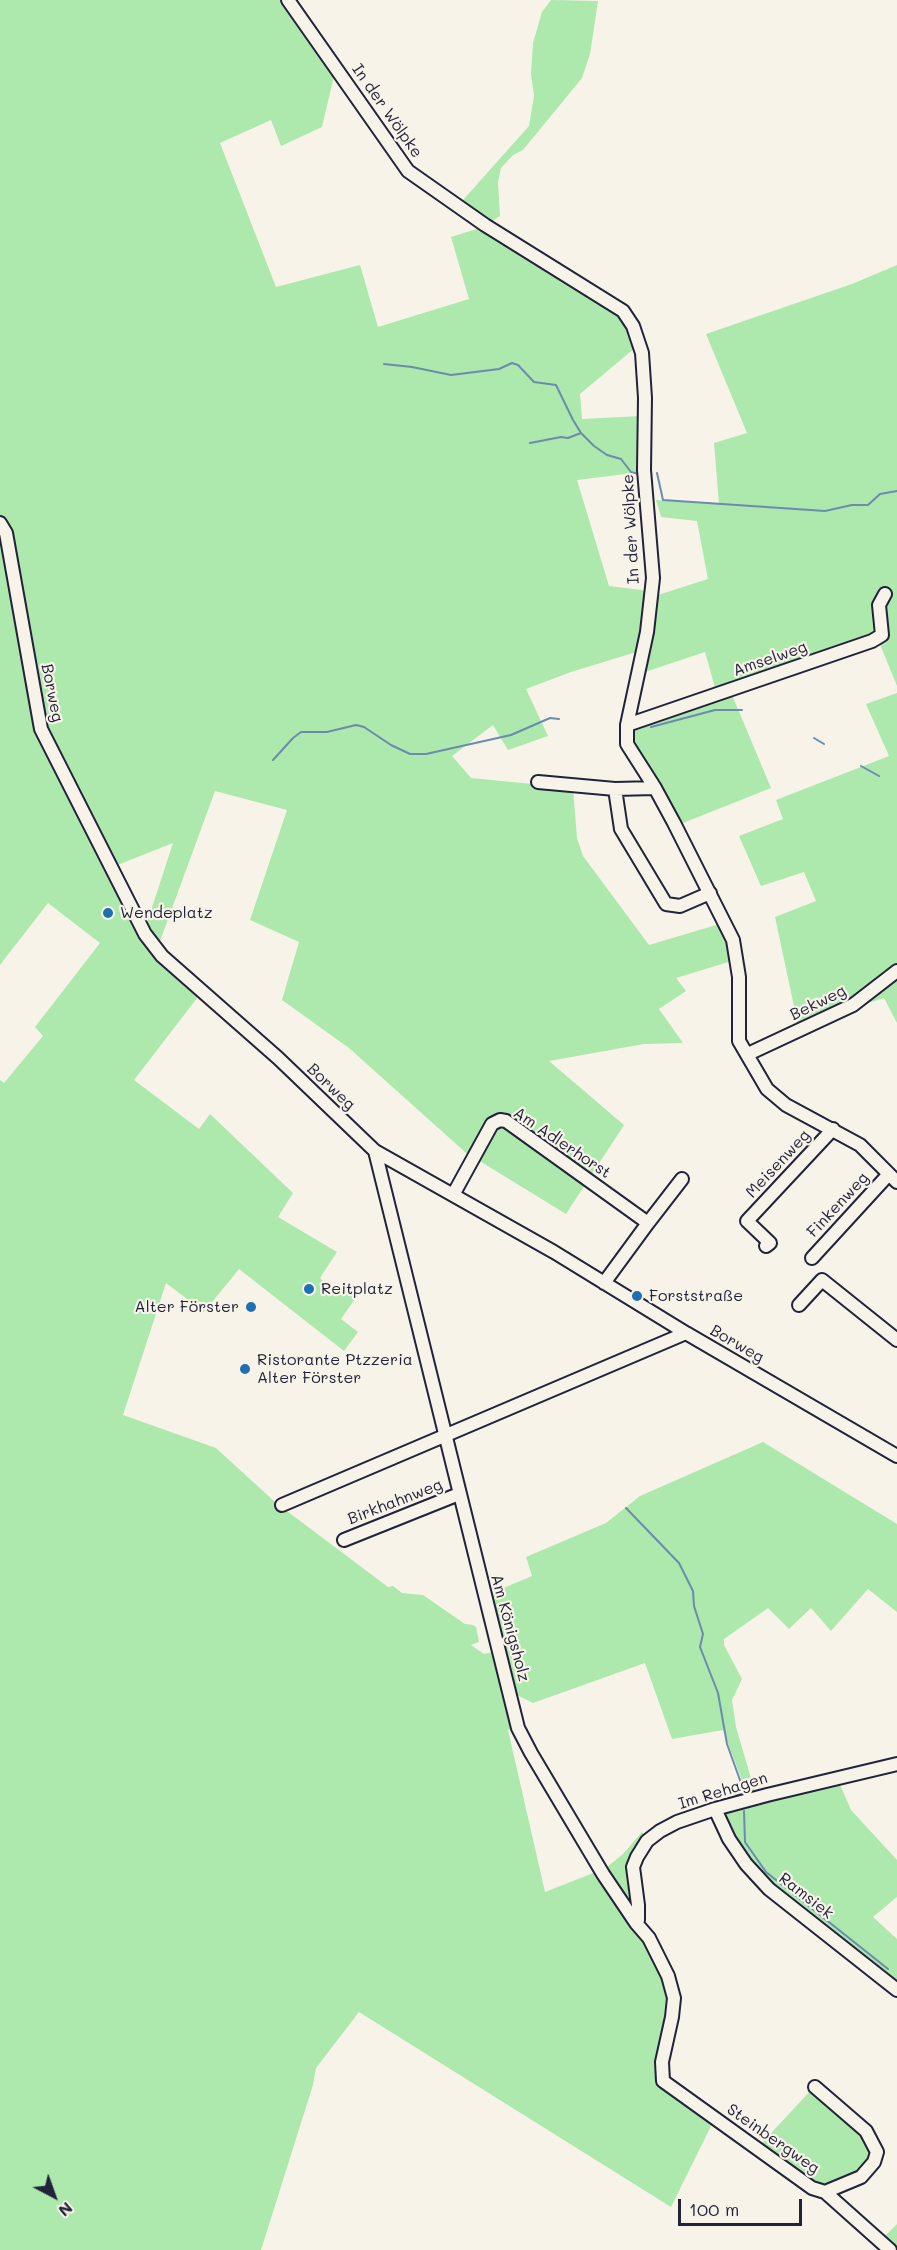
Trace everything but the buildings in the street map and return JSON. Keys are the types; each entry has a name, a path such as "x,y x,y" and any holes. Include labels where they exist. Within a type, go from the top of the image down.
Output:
{"street":[{"name":"In der Wölpke","path":"288,0 408,171 485,225 623,311 633,326 642,353 645,398 644,470 653,578 647,632 627,725 627,744 655,788 726,924 737,956 740,977 739,1041 767,1089 786,1105 860,1145 893,1178"},
{"name":"Borweg","path":"0,523 6,533 41,729 145,934 162,956 278,1058 375,1151 544,1246 686,1333 897,1456"},
{"name":"Amselweg","path":"627,725 872,641 882,635 879,606 885,594"},
{"path":"538,782 615,789 655,788"},
{"path":"615,789 621,829 666,904 680,906 710,893"},
{"name":"Bekweg","path":"748,1054 853,1005 897,971"},
{"name":"Am Adlerhorst","path":"453,1195 492,1124 500,1120 507,1121 648,1222"},
{"name":"Meisenweg","path":"766,1246 770,1243 747,1221 833,1129"},
{"name":"Am Königsholz","path":"375,1151 518,1728 531,1754 597,1864 636,1923 649,1938 668,1976 674,1998 662,2062 663,2081"},
{"name":"Finkenweg","path":"812,1258 893,1178"},
{"path":"604,1283 682,1179"},
{"path":"799,1305 822,1280 897,1340"},
{"path":"282,1505 686,1333"},
{"name":"Birkhahnweg","path":"344,1540 459,1494"},
{"name":"Im Rehagen","path":"636,1923 638,1905 633,1867 640,1851 660,1831 677,1822 715,1809 897,1764"},
{"name":"Ramsiek","path":"715,1809 729,1839 746,1864 769,1888 897,1990"},
{"name":"Steinbergweg","path":"663,2081 812,2188 825,2192 890,2250"},
{"path":"815,2087 866,2132 877,2152 874,2162 861,2177 825,2192"}],"green space":[{"path":"0,0 280,0 334,76 322,127 281,146 271,120 220,143 276,287 360,265 378,327 469,299 451,237 483,227 455,209 529,126 534,96 531,74 533,43 542,12 551,0 598,1 590,54 582,78 523,150 513,155 501,168 498,182 500,216 488,224 626,309 636,347 580,394 582,419 642,416 641,472 577,480 609,586 641,590 658,595 708,579 697,521 661,517 656,500 719,504 714,443 747,433 706,334 852,284 897,265 897,686 875,632 727,683 771,788 678,825 623,724 716,691 705,652 636,675 642,652 633,653 526,689 548,736 508,750 493,725 452,756 471,778 573,788 577,838 583,856 649,945 723,923 735,960 676,978 686,991 659,1009 683,1043 644,1044 549,1061 624,1125 566,1214 465,1152 349,1048 282,1000 299,942 250,920 287,810 215,791 156,952 201,993 134,1080 199,1129 210,1114 293,1193 278,1217 337,1252 320,1278 334,1292 339,1285 357,1296 341,1319 358,1332 344,1351 239,1269 204,1312 166,1283 123,1415 216,1448 275,1502 388,1587 393,1586 402,1593 423,1595 465,1624 476,1627 479,1642 471,1645 484,1654 501,1650 487,1595 532,1576 526,1557 606,1523 640,1496 763,1442 897,1524 897,1612 868,1589 831,1631 811,1608 789,1629 768,1608 724,1639 724,1645 742,1679 732,1700 736,1727 757,1799 838,1780 851,1810 897,1860 897,1897 873,1917 897,1939 897,1986 744,1866 707,1812 750,1802 723,1730 672,1739 645,1663 533,1703 513,1693 522,1724 508,1730 545,1892 606,1868 623,1854 642,1832 650,1842 639,1871 644,1927 671,1976 663,2061 666,2081 718,2113 761,2144 813,2088 865,2134 875,2153 864,2172 828,2187 884,2237 897,2224 897,2250 880,2250 823,2197 802,2187 712,2124 671,2207 359,2012 316,2068 313,2085 261,2250 0,2250 0,1080 4,1083 43,1036 35,1027 100,943 48,903 0,965","holes":["173,843 146,926 115,866"]},
{"path":"897,693 897,1023 884,998 798,1025 775,917 816,901 804,872 761,886 739,836 783,819 776,800 889,756 866,704"}],"waterway":[{"path":"384,364 451,375 499,369 512,363 518,365 534,382 556,385 581,433 594,446 607,455 621,459 631,472 639,474"},
{"path":"530,443 561,437 568,438 581,433"},
{"path":"657,473 663,500 825,511 852,505 868,505 880,494 897,491"},
{"path":"651,727 715,710 742,710"},
{"path":"273,760 301,732 327,732 356,725 364,727 391,745 410,754 426,754 511,735 550,718 559,719"},
{"path":"814,738 824,744"},
{"path":"861,766 879,776"},
{"path":"626,1508 679,1563 693,1591 694,1606 703,1634 700,1647 718,1693 727,1744 745,1794 736,1795"},
{"path":"744,1811 745,1842 766,1872 888,1969"}],"place":[{"name":"Wendeplatz","path":"108,913"},
{"name":"Reitplatz","path":"309,1289"},
{"name":"Forststraße","path":"637,1296"},
{"name":"Alter Förster","path":"251,1307"},
{"name":"Ristorante Ptzzeria Alter Förster","path":"245,1369"}]}
